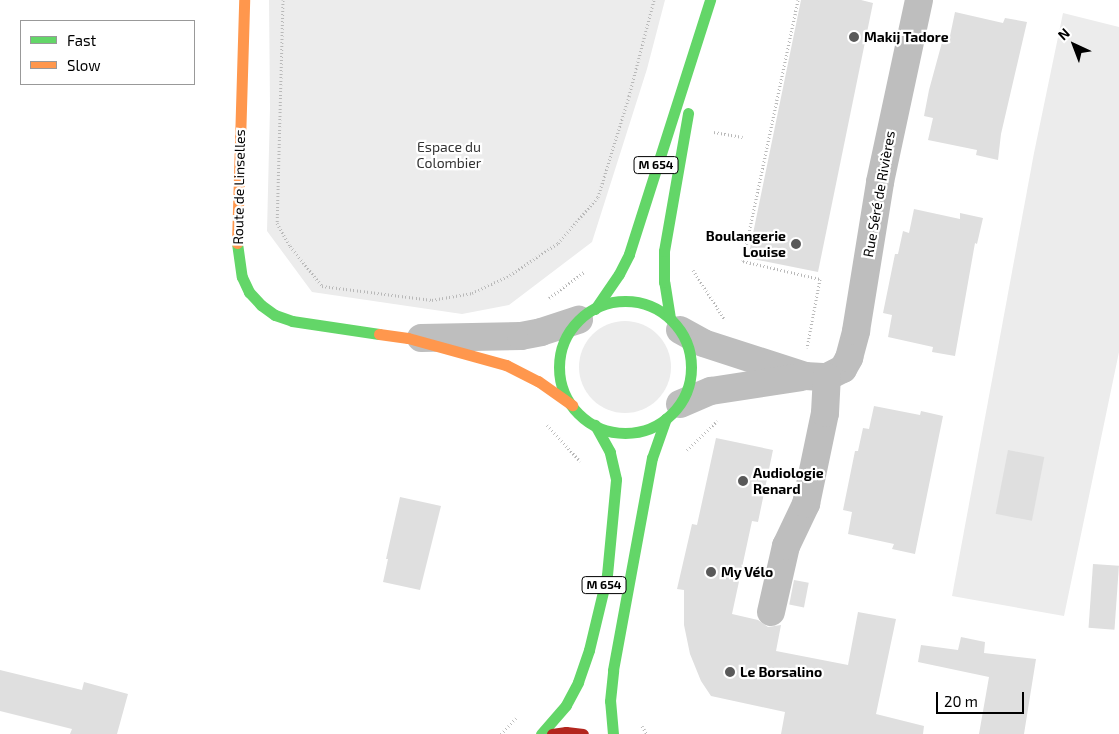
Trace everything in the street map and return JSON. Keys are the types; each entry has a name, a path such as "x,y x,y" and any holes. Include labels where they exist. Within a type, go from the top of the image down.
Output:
{"main road":[{"name":"Route de Linselles","path":"244,0 236,229 238,259 242,277 249,292 261,305 275,315 292,321 408,338 506,365 538,381 572,405"},
{"name":"M 654","path":"587,314 619,274 629,254 710,0"},
{"name":"M 654","path":"675,324 664,282 665,242 706,15"},
{"path":"612,302 634,302 652,306 675,324 688,345 692,367 689,385 673,411 649,429 634,432 614,432 595,425 578,413 562,384 560,361 566,338 587,314 612,302"},
{"name":"M 654","path":"613,734 610,701 612,670 652,458 673,411"},
{"name":"M 654","path":"541,734 566,706 578,682 589,650 607,575 615,506 616,479 610,452 595,425"},
{"path":"552,734 572,732 583,734"}],"street":[{"name":"Rue Séré de Rivières","path":"673,411 711,391 816,377 843,369 854,342 880,182 919,0"},
{"name":"Route de Linselles","path":"408,338 521,336 541,332 587,314"},
{"path":"675,324 703,343 816,377 825,413 806,504 786,546 771,612"}],"path":[{"path":"283,0 277,223 290,246 322,286 432,300 472,293 507,277 558,243 598,197 629,96 654,0"},
{"path":"798,0 743,261 820,279 807,349 816,377"},
{"path":"714,132 743,137"},
{"path":"691,265 730,328"},
{"path":"546,299 587,270"},
{"path":"682,454 720,418"},
{"path":"546,424 581,462"}],"green space":[{"name":"Espace du Colombier","path":"269,0 665,0 647,69 592,242 509,305 462,314 312,292 267,231 270,108"},
{"path":"1063,13 1119,27 1119,352 1064,616 952,596 1034,153"},
{"path":"625,321 643,324 658,334 668,349 671,367 668,385 658,400 643,410 625,413 607,410 592,400 582,385 579,367 582,349 592,334 607,324"}],"building":[{"path":"801,0 861,0 873,3 818,272 748,258"},
{"path":"955,12 1003,23 1005,18 1027,22 1001,134 998,160 976,155 977,150 928,140 933,118 924,116 929,90 944,35 950,36"},
{"path":"914,209 960,219 960,213 983,218 977,244 975,243 955,356 932,352 933,347 888,337 892,315 883,313 895,254 898,254 903,231 909,233"},
{"path":"874,406 920,415 921,411 943,416 915,554 892,549 894,544 848,534 852,512 843,510 855,451 858,451 863,428 869,429"},
{"path":"716,438 773,450 758,522 752,521 732,614 758,620 768,627 781,625 776,651 848,665 858,612 896,619 876,714 924,726 923,734 781,734 785,712 711,696 701,681 690,654 684,625 684,590 677,589 692,524 697,525"},
{"path":"1008,450 1044,457 1032,521 996,514"},
{"path":"400,497 441,506 420,590 383,582 388,559 386,559"},
{"path":"1093,564 1119,566 1114,630 1089,628"},
{"path":"794,580 809,583 804,607 789,605"},
{"path":"961,637 985,642 984,653 1036,659 1024,734 979,734 989,677 918,662 921,645 958,650"},
{"path":"0,670 82,690 84,682 128,694 117,734 70,734 72,729 0,711"}],"traffic: fast":[{"path":"595,309 619,274 629,254 710,0"},
{"path":"670,318 664,282 664,251 688,113"},
{"path":"237,243 242,277 249,292 261,305 275,315 292,321 379,334"},
{"path":"625,301 638,302 650,306 672,320 686,342 690,354 691,367 690,380 686,392 672,414 650,428 638,432 625,433 612,432 600,428 578,414 564,392 560,380 559,367 560,354 564,342 578,320 600,306 612,302 625,301"},
{"path":"613,734 610,701 613,670 652,458 666,418"},
{"path":"541,734 566,705 578,682 589,650 607,575 616,479 610,452 595,425"}],"traffic: slow":[{"path":"237,243 244,0"},
{"path":"379,334 408,338 506,365 538,381 572,405"}],"traffic: jam":[{"path":"552,734 566,732 583,734"}],"place":[{"name":"Makij Tadore","path":"854,37"},
{"name":"Boulangerie Louise","path":"796,244"},
{"name":"Audiologie Renard","path":"743,481"},
{"name":"My Vélo","path":"711,572"},
{"name":"Le Borsalino","path":"730,672"}]}
